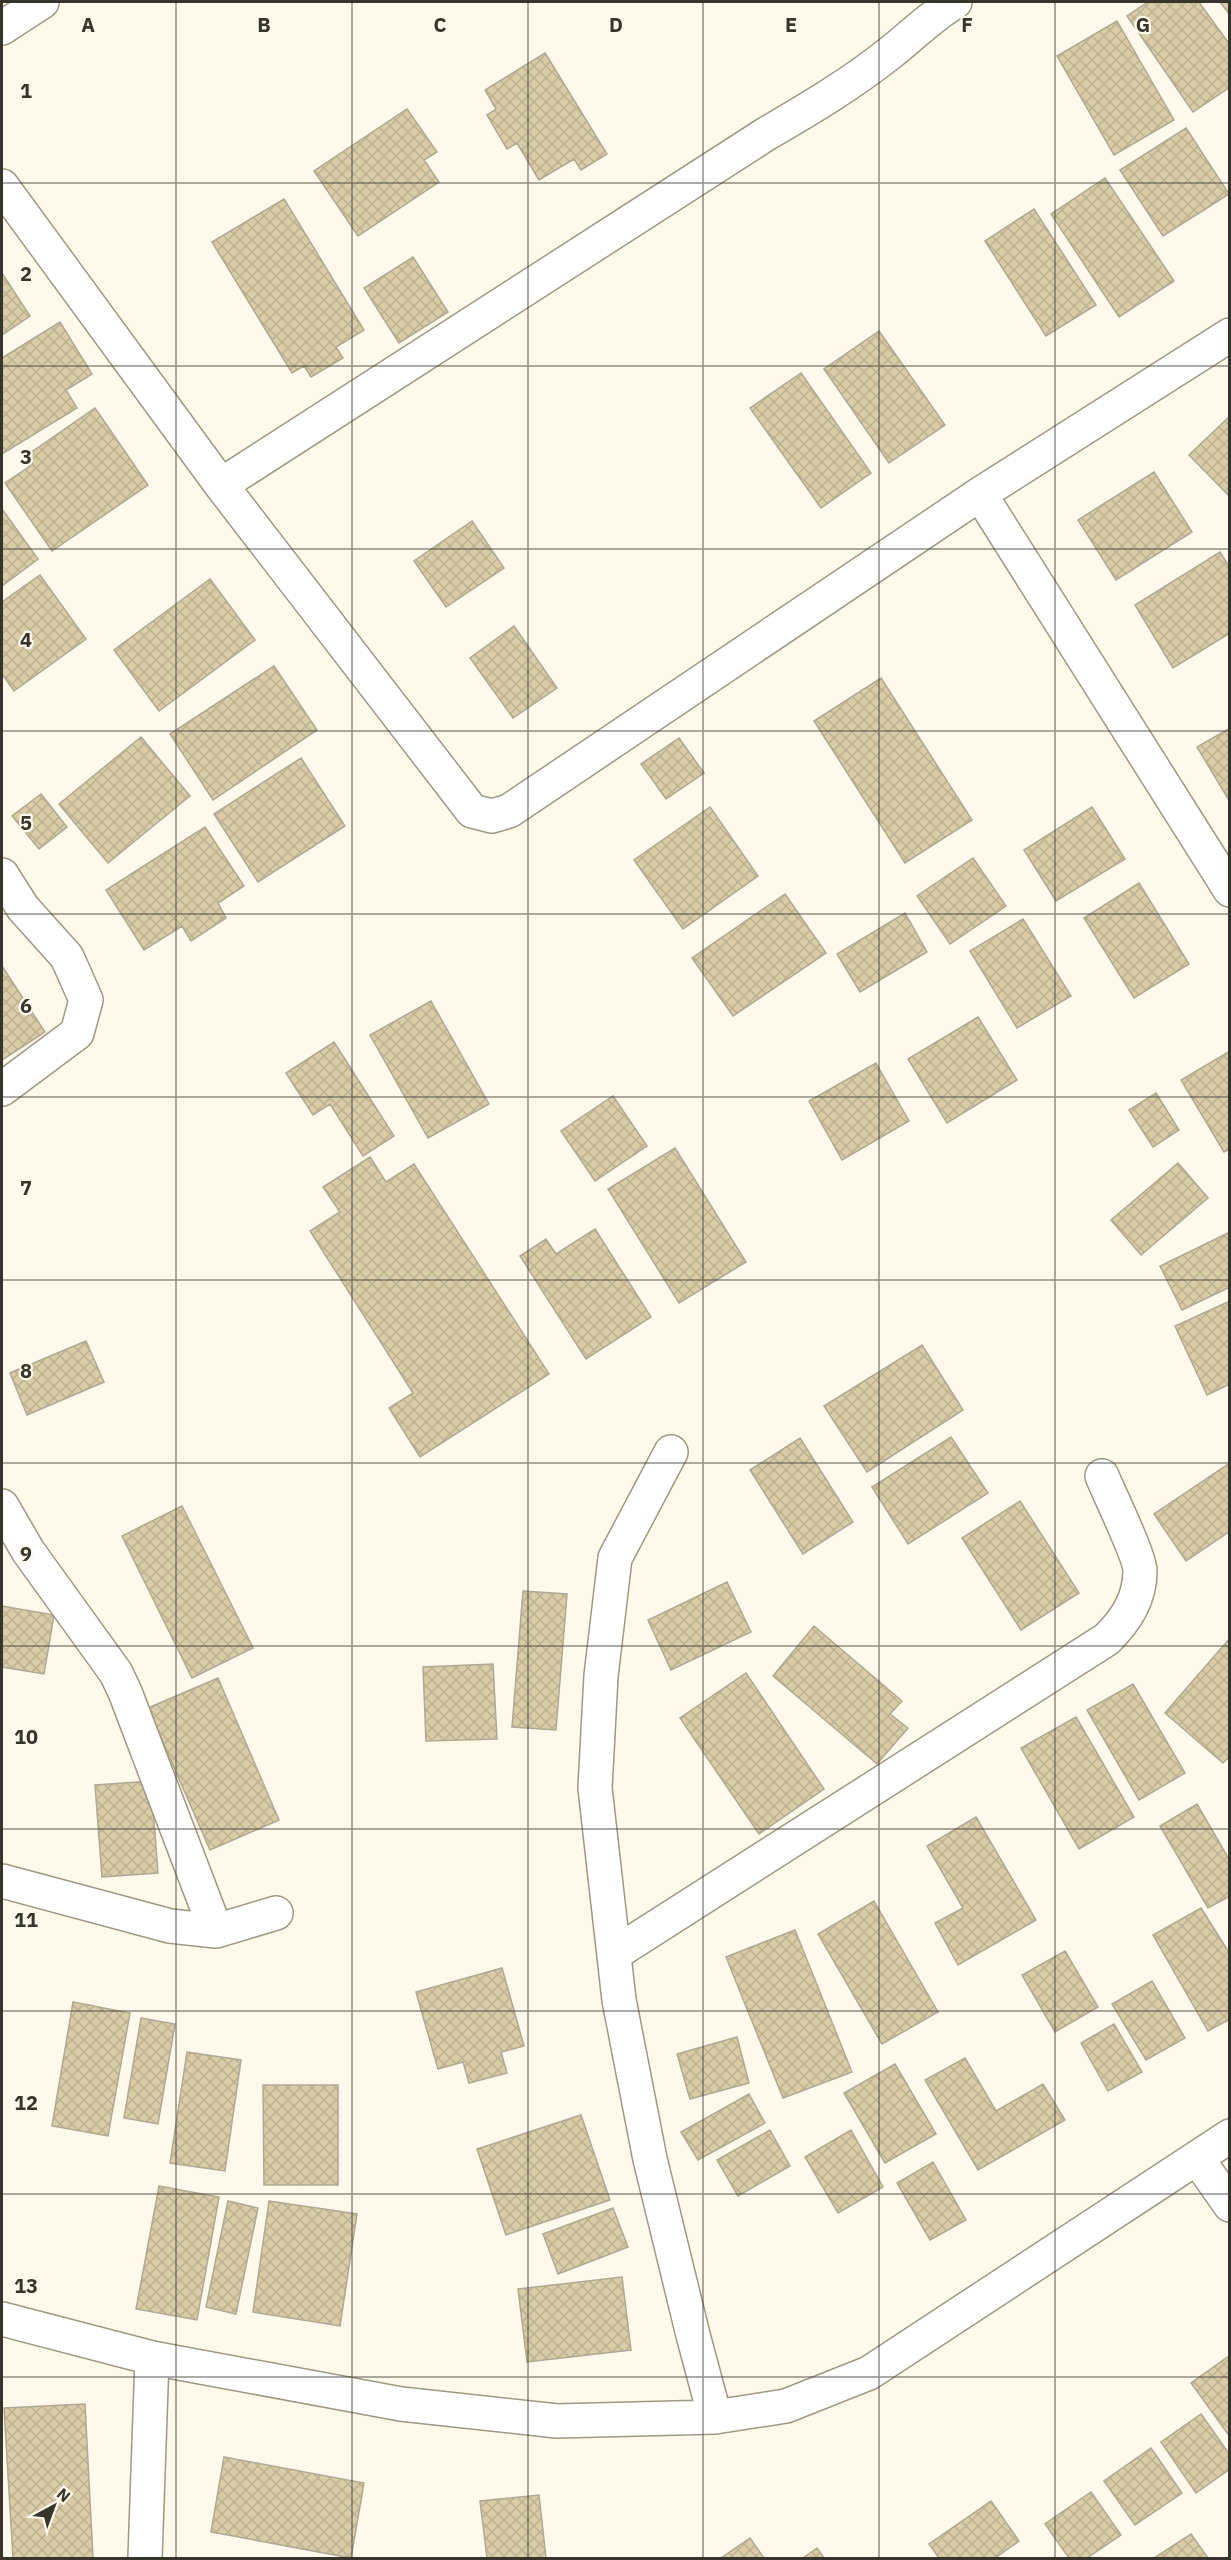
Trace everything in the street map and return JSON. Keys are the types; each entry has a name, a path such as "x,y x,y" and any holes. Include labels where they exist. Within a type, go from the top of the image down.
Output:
{"street":[{"path":"2,28 42,2"},
{"path":"221,485 766,134 839,91 891,52 937,12 955,2"},
{"path":"2,186 221,485 472,811 492,816 509,811 980,495 1230,335"},
{"path":"980,495 1230,890"},
{"path":"2,875 23,908 67,957 86,1000 77,1032 2,1089"},
{"path":"672,1452 615,1558 601,1676 595,1788 620,2000 651,2159 693,2335 716,2417"},
{"path":"614,1954 1107,1639 1124,1622 1136,1598 1140,1569 1102,1476"},
{"path":"2,1506 28,1551 121,1683 216,1931"},
{"path":"2,1881 170,1926 216,1931 276,1913"},
{"path":"2,2319 152,2358 401,2403 557,2421 716,2417 786,2406 869,2373 1230,2136"},
{"path":"1197,2158 1230,2205"},
{"path":"145,2559 152,2358"}],"building":[{"path":"1148,2 1199,2 1230,45 1230,87 1193,112 1127,16"},
{"path":"1220,2 1230,2 1230,15"},
{"path":"1117,21 1174,120 1114,155 1057,56"},
{"path":"545,53 607,154 581,170 574,159 539,180 517,143 507,149 487,115 496,109 485,90"},
{"path":"407,109 437,152 424,160 439,182 358,236 314,171"},
{"path":"1186,128 1229,194 1163,236 1120,170"},
{"path":"1105,178 1174,281 1119,317 1051,214"},
{"path":"284,199 364,330 336,347 343,358 311,377 304,366 292,373 212,242"},
{"path":"1034,209 1096,305 1046,336 985,241"},
{"path":"413,257 448,312 399,343 364,288"},
{"path":"2,273 30,316 2,335"},
{"path":"60,322 92,374 66,390 77,408 2,454 2,358"},
{"path":"879,331 945,425 889,463 824,369"},
{"path":"801,373 871,473 821,508 750,408"},
{"path":"95,408 148,485 52,551 5,483 33,464 26,456"},
{"path":"1230,416 1230,497 1189,455"},
{"path":"1154,472 1192,532 1116,580 1078,520"},
{"path":"2,509 38,559 2,586"},
{"path":"472,521 504,568 446,607 414,561"},
{"path":"1220,552 1230,568 1230,633 1173,668 1135,605"},
{"path":"40,575 86,639 14,691 2,674 2,602"},
{"path":"210,579 255,640 159,711 114,650"},
{"path":"514,626 557,688 513,718 470,658"},
{"path":"274,666 317,730 213,800 170,734"},
{"path":"881,678 972,820 905,863 814,721"},
{"path":"1230,728 1230,802 1197,747"},
{"path":"141,737 190,796 108,863 59,804"},
{"path":"679,738 704,773 666,799 641,764"},
{"path":"301,758 345,826 258,882 214,814"},
{"path":"41,794 67,827 39,849 12,816"},
{"path":"710,807 758,876 683,929 634,860"},
{"path":"1092,807 1125,859 1056,901 1024,850"},
{"path":"205,827 244,886 218,903 226,918 191,941 182,926 144,950 106,890"},
{"path":"973,858 1006,906 950,944 917,896"},
{"path":"1139,883 1189,964 1134,998 1084,918"},
{"path":"785,894 826,953 733,1016 692,958"},
{"path":"905,913 927,952 860,992 837,954"},
{"path":"1023,919 1071,996 1017,1028 970,951"},
{"path":"2,966 45,1032 2,1060"},
{"path":"431,1001 489,1104 428,1138 370,1035"},
{"path":"978,1017 1017,1080 947,1123 908,1059"},
{"path":"334,1042 394,1136 363,1156 330,1104 313,1115 286,1073"},
{"path":"1230,1051 1230,1149 1224,1152 1181,1080"},
{"path":"876,1063 909,1121 842,1160 809,1101"},
{"path":"1156,1093 1179,1130 1153,1147 1129,1110"},
{"path":"613,1096 647,1146 595,1181 561,1131"},
{"path":"675,1148 746,1262 679,1303 608,1189"},
{"path":"370,1157 386,1182 414,1164 549,1374 420,1457 389,1408 413,1393 310,1231 340,1212 323,1187"},
{"path":"1178,1163 1208,1198 1141,1255 1111,1220"},
{"path":"595,1229 651,1317 586,1359 520,1256 546,1239 556,1254"},
{"path":"1230,1232 1230,1287 1182,1310 1160,1266"},
{"path":"1230,1301 1230,1384 1207,1395 1175,1326"},
{"path":"86,1341 104,1382 27,1415 10,1373"},
{"path":"922,1345 963,1410 867,1472 824,1406"},
{"path":"951,1437 988,1493 908,1544 872,1487"},
{"path":"800,1438 853,1522 803,1554 750,1470"},
{"path":"1230,1463 1230,1531 1186,1561 1154,1514"},
{"path":"1020,1501 1079,1593 1021,1630 962,1538"},
{"path":"182,1506 253,1648 192,1678 122,1536"},
{"path":"727,1582 751,1632 671,1670 648,1620"},
{"path":"523,1591 567,1594 556,1730 512,1727"},
{"path":"2,1606 54,1615 44,1674 2,1667"},
{"path":"814,1626 902,1701 890,1714 908,1728 877,1764 773,1676"},
{"path":"1230,1638 1230,1756 1223,1763 1165,1713"},
{"path":"493,1664 497,1739 426,1741 423,1667"},
{"path":"746,1673 824,1789 759,1834 680,1718"},
{"path":"218,1678 279,1820 210,1850 148,1708"},
{"path":"1133,1684 1185,1773 1139,1800 1087,1710"},
{"path":"1076,1717 1134,1817 1079,1849 1021,1748"},
{"path":"151,1781 158,1873 102,1877 95,1785"},
{"path":"1197,1804 1230,1861 1230,1896 1208,1908 1160,1826"},
{"path":"976,1817 1036,1920 958,1965 935,1923 963,1908 927,1846"},
{"path":"874,1901 938,2012 882,2044 818,1934"},
{"path":"1201,1908 1230,1954 1230,2019 1208,2031 1153,1935"},
{"path":"795,1930 852,2072 783,2098 726,1957"},
{"path":"1065,1951 1098,2007 1055,2032 1022,1975"},
{"path":"502,1968 524,2046 501,2052 507,2073 469,2083 463,2062 438,2069 416,1992"},
{"path":"1152,1981 1185,2038 1146,2060 1112,2004"},
{"path":"73,2002 130,2013 108,2136 52,2126"},
{"path":"141,2018 175,2024 158,2124 124,2118"},
{"path":"1114,2024 1142,2072 1108,2091 1081,2043"},
{"path":"737,2037 749,2083 690,2099 677,2054"},
{"path":"187,2052 241,2060 225,2171 170,2163"},
{"path":"965,2058 996,2111 1043,2084 1065,2120 978,2170 925,2080"},
{"path":"895,2064 936,2134 885,2163 844,2093"},
{"path":"263,2085 338,2085 338,2185 264,2185"},
{"path":"749,2094 765,2123 698,2160 681,2132"},
{"path":"581,2115 610,2200 506,2235 477,2149"},
{"path":"770,2130 790,2166 738,2196 717,2160"},
{"path":"851,2130 883,2187 838,2213 805,2157"},
{"path":"933,2162 966,2220 930,2240 897,2183"},
{"path":"159,2186 219,2197 197,2320 136,2309"},
{"path":"228,2201 258,2208 236,2314 206,2307"},
{"path":"269,2201 357,2214 340,2326 253,2312"},
{"path":"613,2208 628,2247 558,2274 543,2234"},
{"path":"622,2277 631,2350 527,2362 518,2289"},
{"path":"1230,2356 1230,2437 1191,2383"},
{"path":"85,2404 93,2558 13,2558 4,2408"},
{"path":"1201,2414 1230,2455 1230,2469 1196,2493 1161,2442"},
{"path":"1151,2448 1182,2493 1135,2525 1104,2481"},
{"path":"224,2457 364,2483 351,2558 211,2532"},
{"path":"1091,2492 1121,2535 1087,2558 1069,2558 1045,2524"},
{"path":"539,2495 546,2558 487,2558 480,2501"},
{"path":"991,2501 1019,2541 995,2558 939,2558 929,2544"},
{"path":"1191,2534 1208,2558 1154,2558"},
{"path":"750,2538 764,2558 721,2558"},
{"path":"817,2548 824,2558 803,2558"}]}
